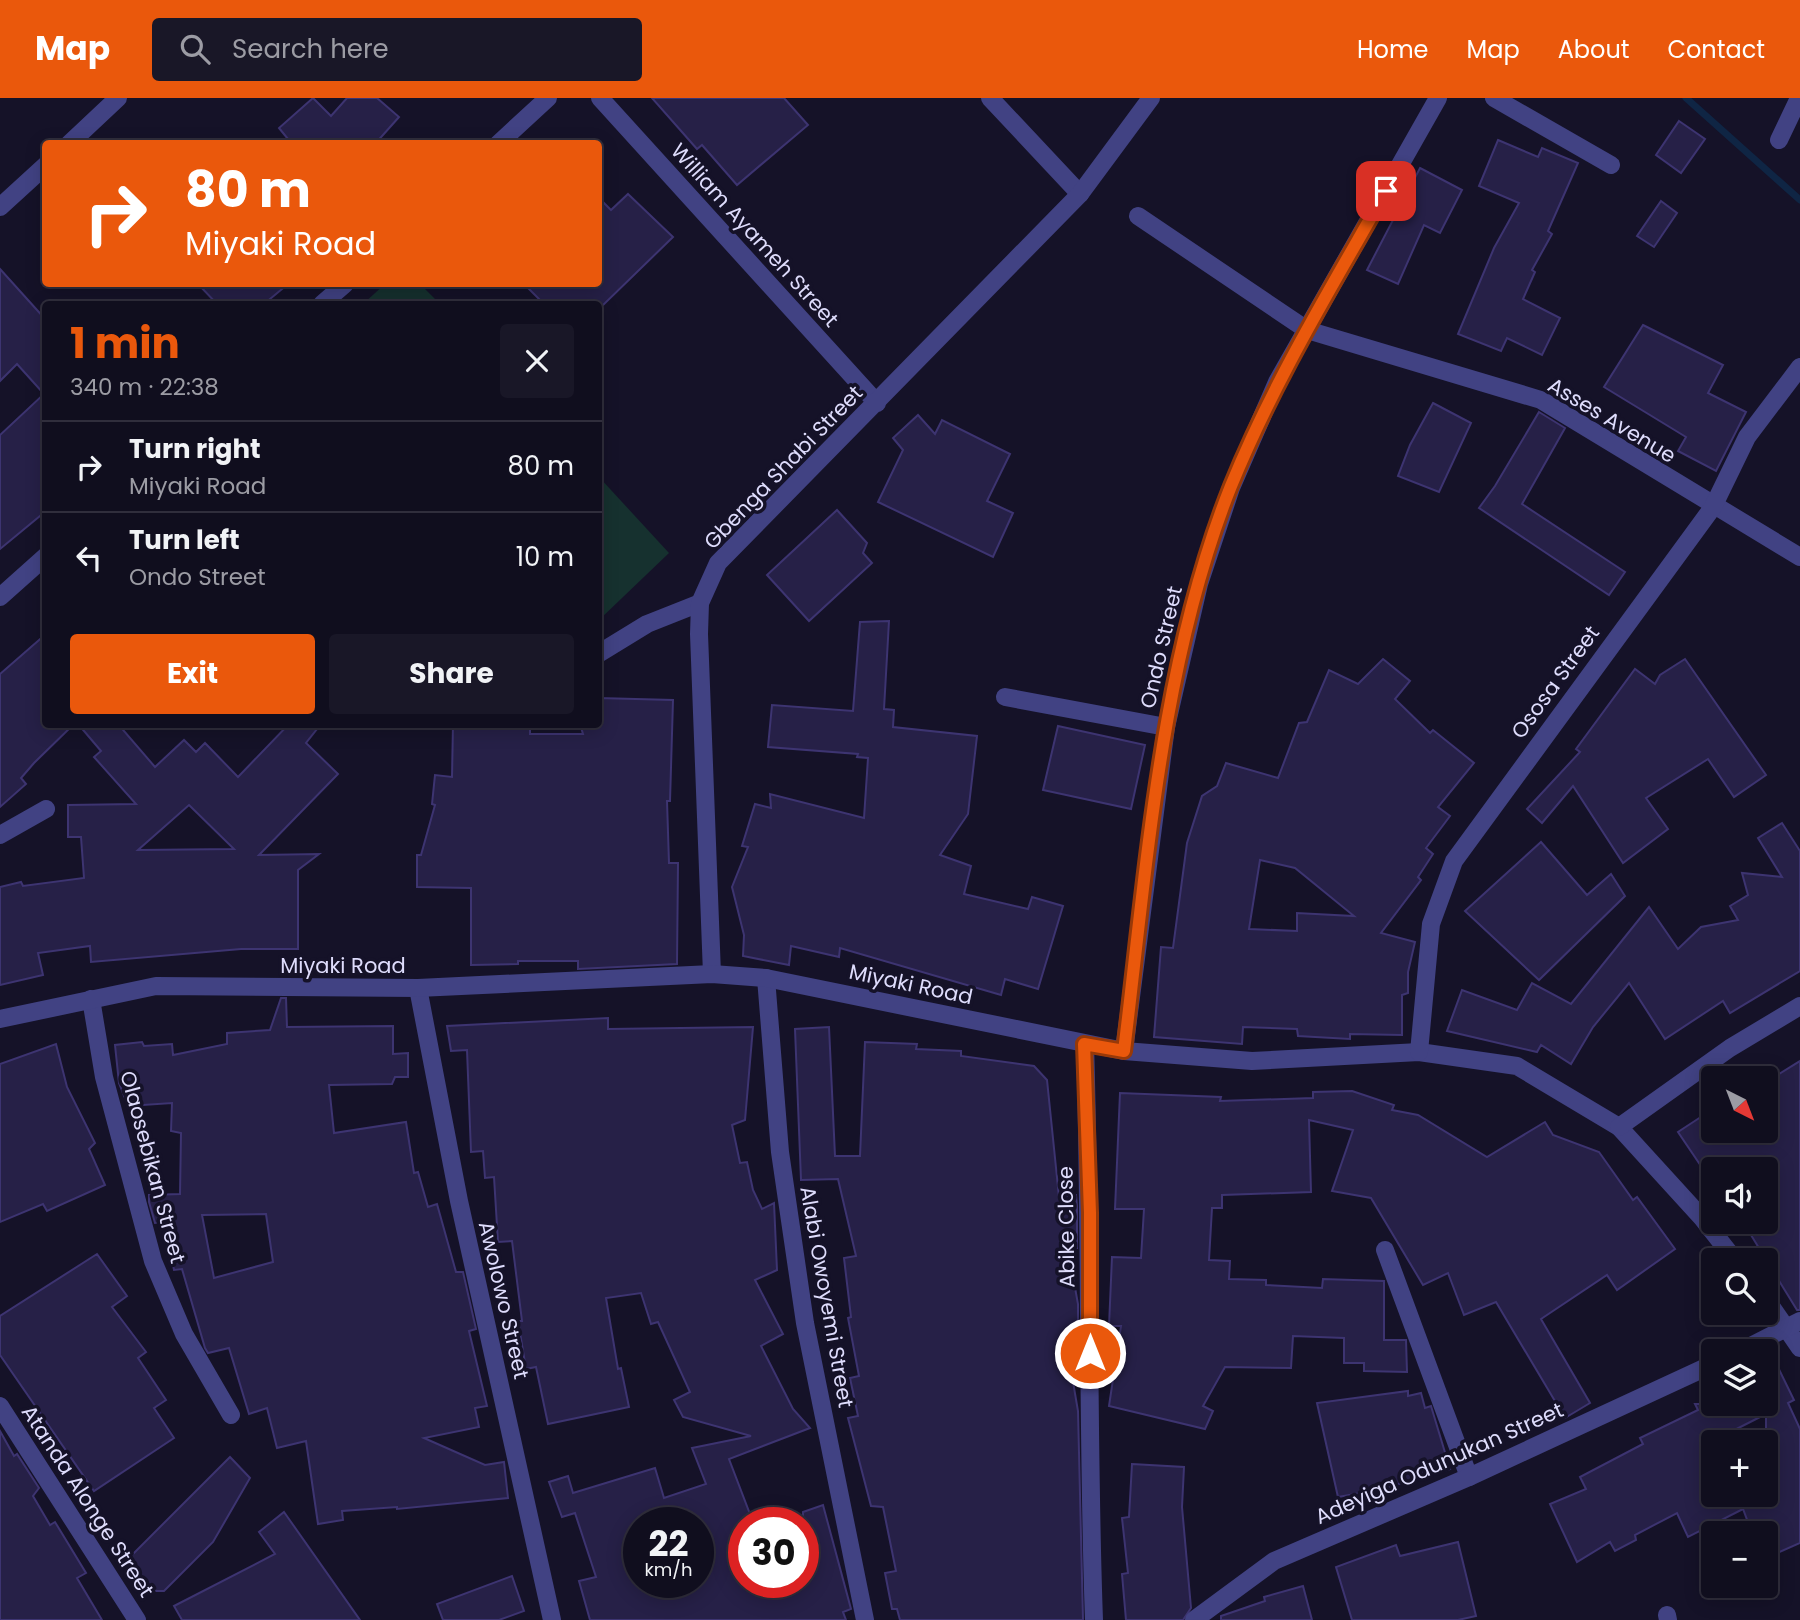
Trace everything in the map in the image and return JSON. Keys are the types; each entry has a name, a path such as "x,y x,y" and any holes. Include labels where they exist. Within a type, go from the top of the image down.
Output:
{"street":[{"path":"73,140 118,98"},
{"path":"502,140 548,98"},
{"name":"William Ayameh Street","path":"600,98 877,403"},
{"path":"990,98 1080,194"},
{"name":"Gbenga Shabi Street","path":"712,974 700,603 718,563 1080,194 1151,98"},
{"name":"Ondo Street","path":"1124,1051 1166,727 1199,584 1231,488 1278,382 1438,98"},
{"path":"1494,98 1611,165"},
{"path":"1779,140 1799,98"},
{"path":"0,207 42,169"},
{"name":"Asses Avenue","path":"1138,216 1307,330 1541,400 1713,507 1800,557"},
{"path":"325,301 342,287"},
{"name":"Ososa Street","path":"1419,1052 1431,924 1454,861 1713,507 1747,437 1800,367"},
{"path":"0,597 42,560"},
{"path":"602,652 648,624 700,603"},
{"path":"1005,696 1166,727"},
{"path":"0,835 46,809"},
{"name":"Miyaki Road","path":"0,1019 156,986 418,988 712,974 766,978 1124,1051 1252,1062 1419,1052 1517,1066 1619,1127 1702,1217 1726,1248"},
{"name":"Alabi Owoyemi Street","path":"766,978 780,1153 805,1323 865,1620"},
{"name":"Awolowo Street","path":"418,988 459,1201 552,1620"},
{"name":"Olaosebikan Street","path":"91,999 104,1077 153,1261 184,1335 231,1415"},
{"path":"1619,1127 1730,1048 1800,1006"},
{"name":"Abike Close","path":"1084,1044 1090,1213 1089,1464 1094,1620"},
{"path":"1385,1250 1469,1477"},
{"path":"1778,1310 1794,1325 1800,1348"},
{"path":"1765,1339 1794,1325"},
{"name":"Adeyiga Odunukan Street","path":"1194,1620 1274,1561 1469,1477 1701,1370"},
{"name":"Atanda Alonge Street","path":"0,1406 137,1620"}],"green space":[{"path":"382,287 423,287 437,301 366,301"},
{"path":"602,480 669,553 602,617"}],"building":[{"path":"313,98 331,116 347,98 377,98 399,117 379,140 289,140 279,128"},
{"path":"652,98 784,98 808,125 737,185 702,145 697,149"},
{"path":"1679,121 1705,139 1681,173 1656,155"},
{"path":"1498,140 1538,157 1542,148 1578,163 1548,231 1552,234 1532,270 1535,272 1523,299 1560,318 1542,355 1507,338 1501,351 1458,334 1494,248 1519,203 1479,186"},
{"path":"1420,168 1462,190 1440,233 1424,225 1398,284 1367,270"},
{"path":"628,194 673,237 602,306 602,301 541,301 527,287 602,287 602,201 611,210"},
{"path":"1661,201 1677,213 1654,247 1637,236"},
{"path":"0,269 42,316 42,392 17,364 0,381"},
{"path":"201,287 284,287 268,301 214,301"},
{"path":"1643,325 1723,365 1708,393 1746,412 1716,471 1678,451 1686,437 1604,387"},
{"path":"42,396 42,514 0,549 0,435"},
{"path":"1433,403 1471,423 1439,492 1398,476 1410,445"},
{"path":"1539,412 1565,428 1522,504 1625,572 1609,595 1479,508"},
{"path":"918,415 935,434 942,420 1010,454 987,501 1013,513 993,557 878,502 903,450 893,438"},
{"path":"837,510 867,543 863,553 872,563 809,621 767,575"},
{"path":"889,621 884,709 894,710 893,727 977,736 968,814 940,855 971,866 964,894 1028,909 1032,897 1063,906 1038,989 1005,979 1001,995 840,948 839,957 791,946 789,965 743,956 744,935 732,887 748,847 742,846 755,804 771,808 770,794 864,818 868,758 857,757 858,754 768,747 772,705 853,711 860,622"},
{"path":"42,637 42,728 70,728 21,778 26,784 0,807 0,674"},
{"path":"1383,659 1410,681 1395,699 1430,733 1433,730 1474,763 1438,807 1450,816 1426,848 1433,854 1418,877 1421,880 1381,933 1415,942 1408,972 1408,993 1402,995 1402,1035 1350,1034 1350,1039 1298,1036 1297,1029 1243,1027 1242,1044 1154,1037 1161,947 1173,948 1187,843 1202,796 1217,786 1226,763 1278,778 1299,723 1307,722 1329,670 1358,684","holes":["1260,860 1295,868 1354,916 1297,913 1297,931 1249,929"]},
{"path":"1685,659 1766,775 1734,797 1708,759 1646,798 1668,829 1623,863 1573,786 1542,823 1527,809 1580,752 1576,749 1635,669 1655,684 1660,675"},
{"path":"602,698 673,700 670,801 667,801 669,863 678,863 677,964 578,969 578,961 518,961 518,964 471,965 471,888 417,887 417,855 421,855 435,805 432,804 435,775 452,777 453,728 530,728 530,734 583,734 581,728 602,728"},
{"path":"1058,726 1145,745 1131,809 1043,790"},
{"path":"81,728 121,728 155,767 184,740 196,752 205,743 238,777 285,728 318,728 306,743 338,774 259,855 319,854 298,870 298,949 241,949 91,962 90,946 38,953 43,975 0,985 0,887 21,882 23,886 84,878 81,837 68,837 68,805 136,804 94,757 101,751","holes":["189,805 234,849 138,850"]},
{"path":"1782,823 1800,851 1800,971 1730,1013 1723,1001 1665,1039 1629,983 1593,1027 1571,1064 1541,1045 1537,1052 1447,1031 1462,990 1517,1010 1532,983 1571,1004 1649,907 1678,949 1701,927 1738,920 1730,906 1748,895 1742,873 1782,877 1758,838"},
{"path":"1541,842 1587,895 1611,874 1625,896 1539,980 1465,911"},
{"path":"281,998 286,998 287,1027 393,1026 393,1054 408,1053 408,1077 395,1077 392,1084 329,1085 334,1133 406,1122 414,1173 418,1172 428,1207 437,1204 456,1272 463,1272 476,1329 469,1331 487,1406 475,1408 479,1427 424,1438 485,1465 504,1462 508,1498 397,1509 342,1511 343,1520 318,1524 306,1441 277,1448 267,1408 249,1414 229,1348 208,1353 205,1348 182,1269 174,1270 164,1222 155,1223 149,1202 149,1195 180,1194 181,1133 171,1131 172,1103 128,1106 119,1083 115,1045 142,1042 144,1046 172,1044 173,1055 227,1044 227,1033 270,1030","holes":["266,1214 273,1262 214,1278 202,1215"]},
{"path":"608,1018 608,1029 753,1027 745,1120 732,1125 740,1163 747,1162 753,1190 762,1209 774,1203 777,1270 755,1280 783,1334 761,1346 793,1409 810,1428 729,1459 747,1507 728,1507 728,1598 819,1598 817,1507 823,1505 851,1609 843,1612 846,1620 590,1620 579,1581 596,1577 575,1513 562,1517 549,1482 568,1476 573,1493 655,1468 664,1498 706,1484 692,1448 751,1436 683,1417 674,1400 690,1392 658,1322 651,1324 641,1293 606,1298 618,1369 621,1368 629,1407 548,1424 536,1367 526,1369 518,1321 522,1321 512,1241 498,1242 494,1177 485,1178 483,1151 471,1152 467,1050 451,1051 447,1026"},
{"path":"829,1027 835,1156 860,1156 865,1042 917,1044 916,1049 961,1051 961,1056 1034,1066 1047,1080 1059,1197 1076,1195 1077,1206 1077,1248 1068,1249 1078,1304 1078,1328 1074,1329 1076,1363 1070,1364 1078,1411 1083,1620 900,1620 897,1609 892,1609 885,1573 896,1571 883,1507 871,1506 848,1418 858,1416 850,1378 859,1376 848,1318 851,1317 844,1258 856,1256 838,1179 801,1180 795,1029"},
{"path":"56,1044 67,1087 95,1143 89,1149 105,1185 47,1211 43,1204 0,1222 0,1064"},
{"path":"1800,1061 1800,1310 1797,1310 1778,1279 1778,1248 1759,1248 1750,1234 1778,1234 1778,1157 1701,1157 1701,1166 1678,1132 1701,1117 1701,1143 1778,1143 1778,1075"},
{"path":"1352,1091 1394,1105 1392,1110 1418,1115 1487,1157 1545,1122 1553,1135 1599,1152 1633,1200 1637,1197 1675,1249 1617,1290 1607,1275 1541,1319 1590,1403 1565,1418 1496,1302 1464,1315 1448,1273 1423,1285 1371,1198 1332,1191 1353,1130 1309,1120 1311,1192 1222,1195 1222,1208 1212,1208 1209,1260 1230,1261 1229,1279 1266,1280 1266,1285 1322,1288 1323,1279 1384,1281 1384,1340 1406,1340 1407,1372 1364,1371 1364,1363 1344,1363 1344,1338 1293,1336 1291,1368 1225,1367 1203,1406 1213,1411 1205,1429 1109,1406 1121,1326 1109,1326 1112,1257 1141,1258 1144,1209 1115,1209 1120,1093 1221,1097 1220,1101 1313,1098 1313,1092"},
{"path":"97,1254 127,1296 112,1307 146,1352 138,1358 166,1400 154,1408 174,1438 94,1491 0,1355 0,1316"},
{"path":"1778,1367 1794,1400 1788,1403 1800,1429 1800,1543 1778,1553 1778,1521 1748,1521 1743,1509 1719,1521 1701,1521 1701,1530 1688,1537 1677,1513 1635,1535 1636,1540 1615,1551 1610,1542 1577,1562 1550,1504 1586,1489 1580,1477 1643,1444 1640,1438 1698,1410 1695,1404 1701,1404 1701,1416 1762,1416 1734,1430 1701,1430 1701,1507 1778,1507 1778,1430 1766,1430 1766,1416 1778,1416"},
{"path":"1408,1391 1408,1396 1421,1393 1425,1408 1431,1406 1450,1469 1378,1490 1338,1497 1317,1403"},
{"path":"0,1431 14,1456 17,1454 39,1488 33,1496 50,1525 55,1522 86,1573 77,1578 102,1620 0,1620"},
{"path":"230,1457 250,1478 213,1542 164,1591 156,1591 126,1561"},
{"path":"1132,1464 1184,1467 1182,1507 1191,1608 1183,1620 1126,1620 1122,1574 1128,1573 1122,1518 1129,1517"},
{"path":"284,1512 360,1620 182,1620 174,1606 275,1554 259,1532"},
{"path":"1458,1542 1476,1616 1458,1620 1352,1620 1336,1567 1396,1545 1400,1556"},
{"path":"512,1576 524,1611 499,1620 443,1620 437,1604"},
{"path":"1303,1586 1312,1620 1221,1620 1221,1616 1265,1601 1264,1597"}],"waterway":[{"path":"1686,98 1800,200"}],"route":[{"path":"1090,1353 1090,1213 1084,1044 1124,1051 1166,727 1199,584 1231,488 1278,382 1386,191"}]}
